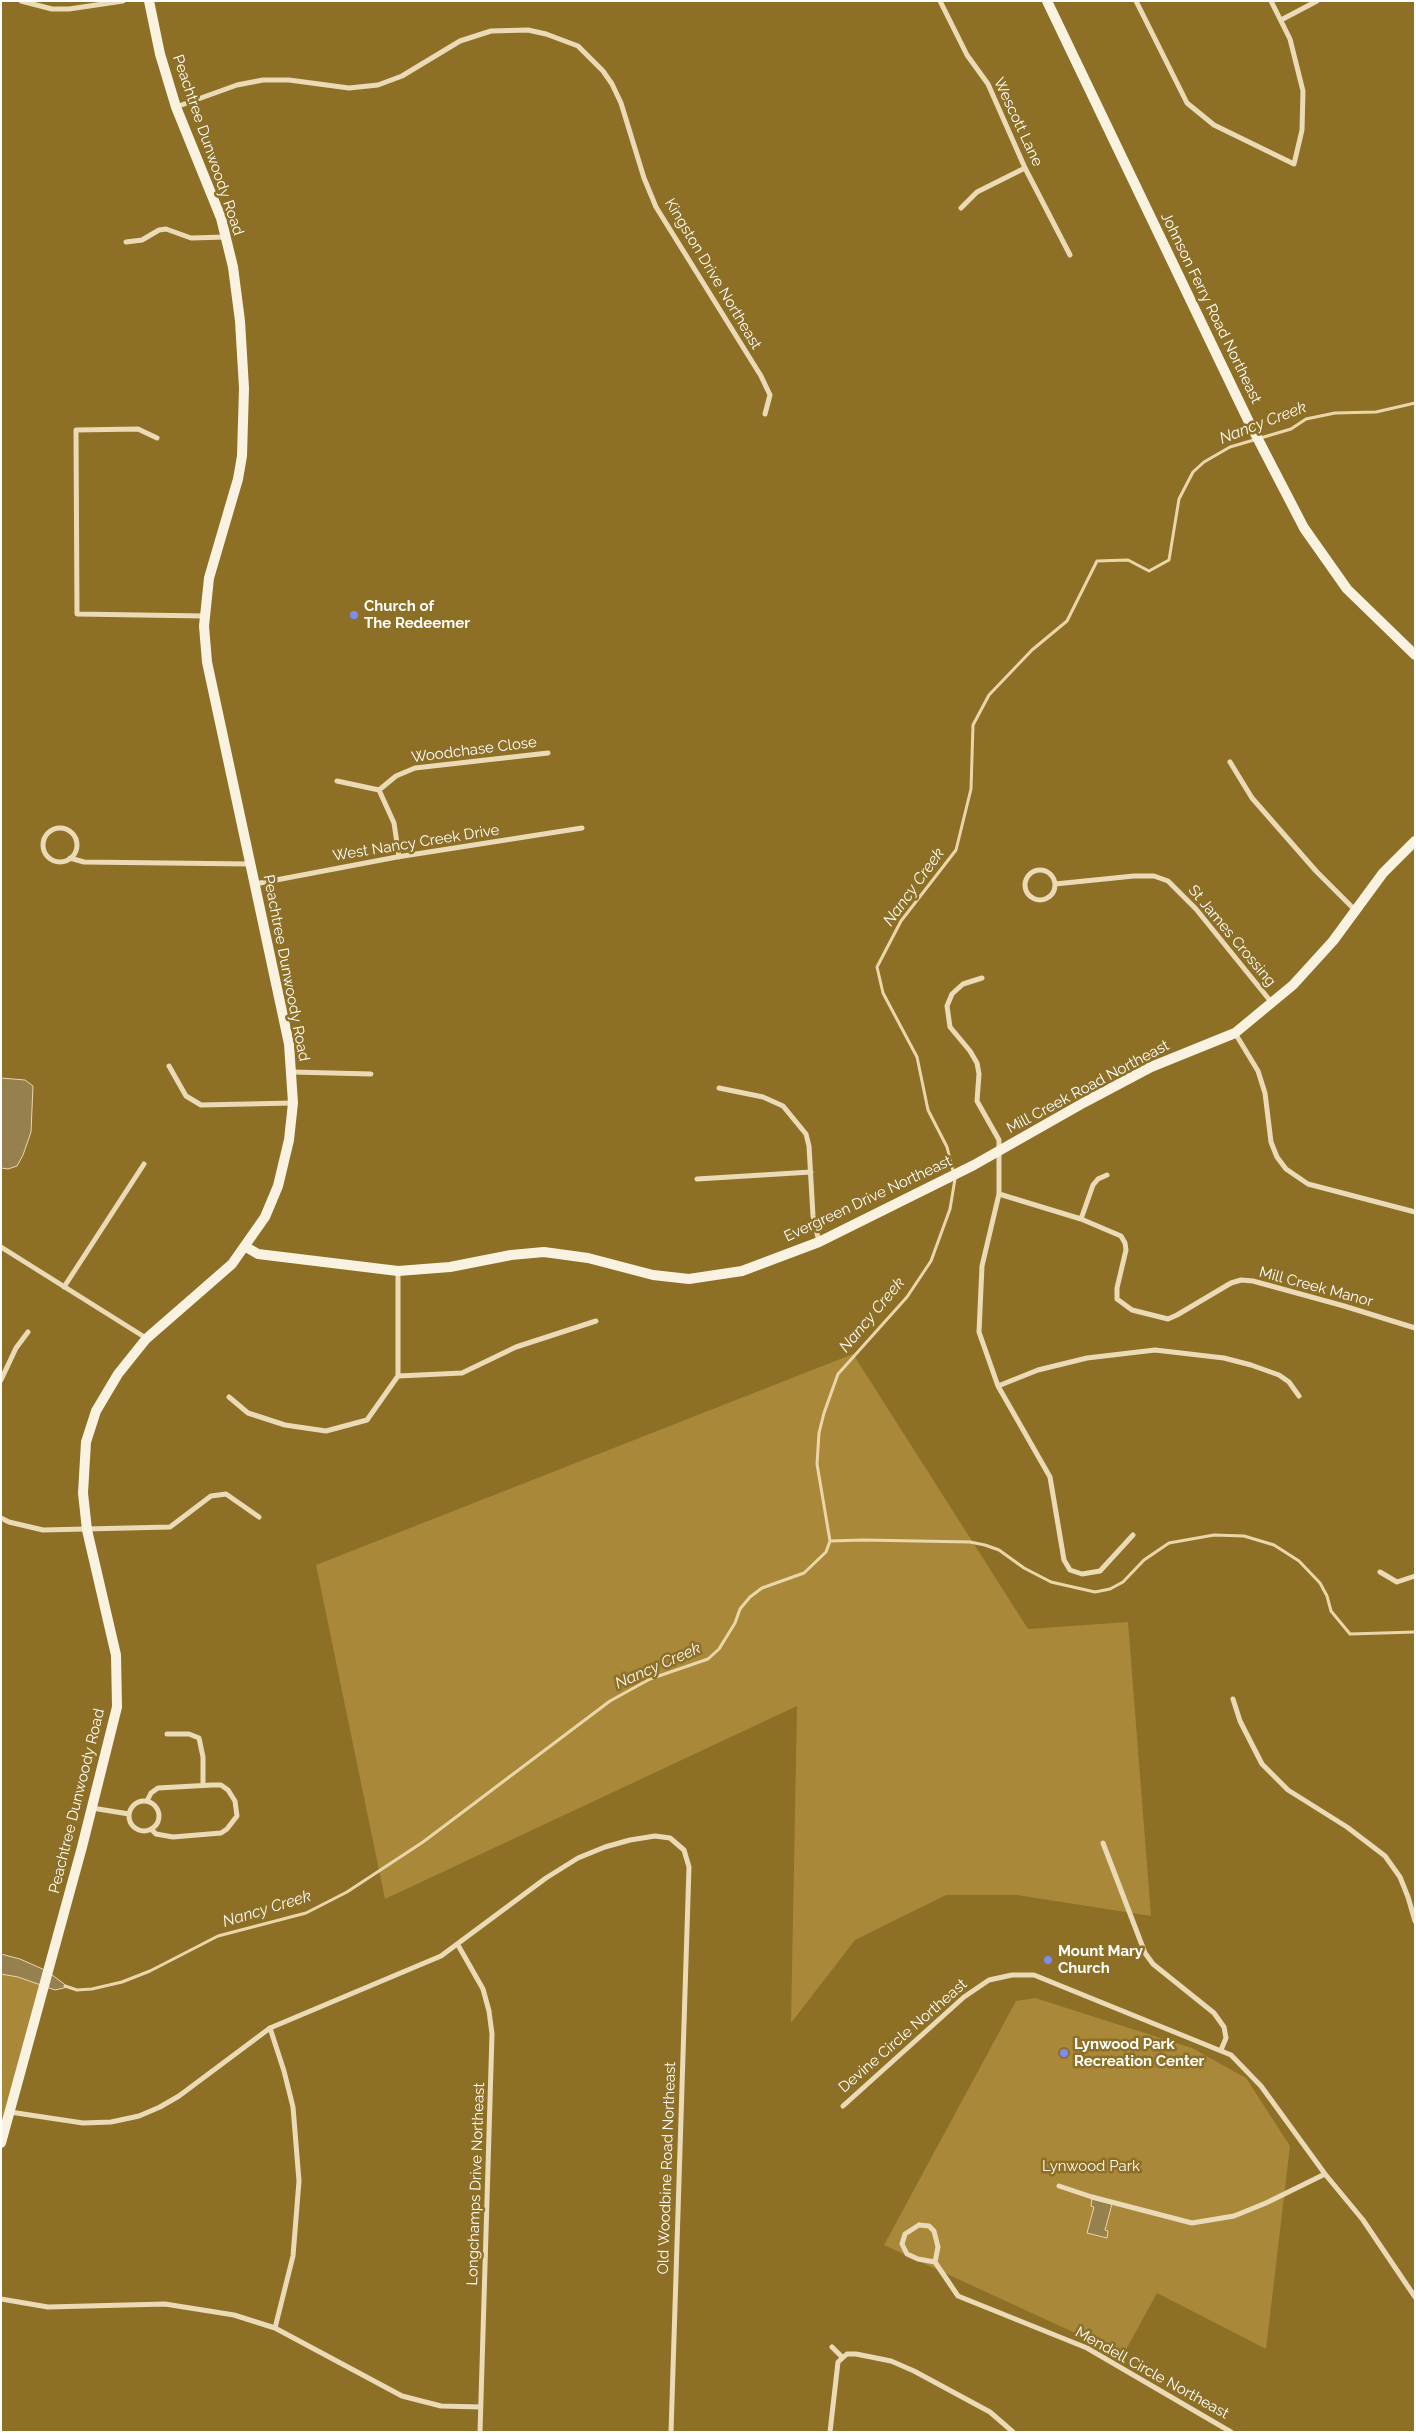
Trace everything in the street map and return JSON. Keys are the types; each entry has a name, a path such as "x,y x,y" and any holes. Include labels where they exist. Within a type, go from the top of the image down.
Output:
{"main road":[{"name":"Peachtree Dunwoody Road","path":"1,2143 42,1986 92,1808 117,1707 118,1680 116,1655 87,1530 83,1493 86,1442 96,1411 109,1387 146,1339 232,1264 246,1247 265,1217 278,1186 289,1140 293,1103 289,1044 207,662 204,616 209,578 238,478 243,440 244,388 240,321 233,268 226,238 211,190 188,140 176,108 160,54 149,1"},
{"name":"Johnson Ferry Road Northeast","path":"1046,1 1248,420 1304,528 1342,582 1415,655"},
{"name":"Mill Creek Road Northeast","path":"999,1151 1085,1102 1151,1068 1235,1032 1272,1004 1293,985 1333,941 1383,873 1415,841"},
{"name":"Evergreen Drive Northeast","path":"246,1247 258,1254 398,1271 450,1267 511,1255 544,1252 588,1258 653,1275 689,1279 742,1271 819,1242 999,1151"}],"street":[{"path":"21,1 52,9 70,9 123,1"},
{"name":"Wescott Lane","path":"940,1 967,55 988,84 1025,168 1070,255"},
{"path":"1136,1 1187,103 1214,125 1294,164 1302,130 1303,91 1290,38 1271,1"},
{"path":"1280,20 1318,1"},
{"name":"Kingston Drive Northeast","path":"176,108 237,85 262,80 289,80 349,88 378,85 402,76 460,41 491,31 528,30 546,34 578,46 603,71 612,84 621,103 644,178 656,207 767,389 770,395 765,414"},
{"path":"961,208 977,192 1025,168"},
{"path":"126,242 142,240 159,230 166,229 192,238 226,238"},
{"path":"157,438 138,429 76,430 77,614 204,616"},
{"name":"Woodchase Close","path":"379,790 396,776 415,768 548,753"},
{"path":"1230,762 1258,805 1316,871 1355,910"},
{"path":"337,782 379,790 394,823 399,857"},
{"path":"70,858 76,849 73,834 64,828 48,832 42,842 45,853 54,861 65,861 70,858 84,862 250,864"},
{"name":"West Nancy Creek Drive","path":"254,884 399,857 582,828"},
{"path":"1036,870 1050,874 1055,884 1053,893 1045,900 1035,900 1025,890 1025,880 1036,870"},
{"name":"St James Crossing","path":"1055,884 1134,876 1154,876 1168,881 1196,909 1272,1004"},
{"path":"982,978 963,984 952,994 947,1006 947,1017 950,1027 970,1051 977,1063 979,1074 978,1101 999,1140 999,1151"},
{"path":"1235,1032 1258,1071 1265,1093 1271,1142 1277,1157 1286,1169 1308,1184 1415,1212"},
{"path":"169,1066 186,1096 202,1105 293,1103"},
{"path":"292,1072 371,1074"},
{"path":"719,1088 762,1097 783,1106 806,1134 809,1146 813,1216 819,1242"},
{"name":"Mill Creek Road Northeast","path":"999,1151 999,1194 982,1266 979,1332 998,1386 1050,1477 1064,1560 1070,1570 1082,1574 1100,1570 1133,1535"},
{"path":"64,1287 144,1164"},
{"path":"697,1179 811,1172"},
{"path":"1081,1219 1093,1185 1098,1178 1107,1175"},
{"name":"Mill Creek Manor","path":"999,1194 1081,1219 1121,1236 1126,1243 1118,1299 1132,1310 1168,1318 1178,1315 1231,1283 1241,1280 1253,1281 1344,1306 1415,1328"},
{"path":"1,1247 146,1339"},
{"path":"229,1397 248,1413 285,1425 326,1432 367,1420 398,1376 398,1271"},
{"path":"398,1376 462,1373 516,1347 596,1321"},
{"path":"1,1380 16,1348 28,1332"},
{"path":"998,1386 1038,1370 1087,1358 1155,1350 1224,1358 1251,1364 1279,1375 1290,1382 1299,1396"},
{"path":"1,1518 9,1522 43,1530 87,1530 121,1526 170,1527 211,1496 226,1494 259,1517"},
{"path":"1380,1572 1397,1582 1415,1576"},
{"path":"1233,1699 1240,1721 1262,1764 1288,1790 1347,1827 1385,1856 1400,1877 1415,1922"},
{"path":"167,1734 188,1734 199,1738 203,1757 203,1785"},
{"path":"147,1801 151,1793 158,1788 221,1785 232,1795 237,1816 227,1829 213,1835 173,1838 156,1834 151,1829"},
{"path":"147,1801 154,1805 159,1814 158,1822 151,1829 139,1830 133,1827 129,1814 135,1804 147,1801"},
{"path":"92,1808 129,1814"},
{"name":"Old Woodbine Road Northeast","path":"10,2112 83,2123 111,2122 139,2116 179,2096 270,2028 294,2016 421,1966 458,1945 561,1867 605,1847 630,1840 664,1836 678,1843 684,1850 689,1867 671,2432"},
{"path":"1103,1843 1145,1953 1153,1964 1214,2013 1224,2027 1226,2038 1221,2050"},
{"name":"Longchamps Drive Northeast","path":"458,1945 483,1989 490,2011 492,2034 480,2432"},
{"name":"Devine Circle Northeast","path":"843,2106 964,1997 988,1980 1012,1975 1034,1975 1231,2055 1262,2086 1325,2174 1362,2220 1415,2297"},
{"path":"270,2028 293,2107 300,2181 294,2256 275,2328"},
{"path":"1059,2186 1092,2198 1192,2223 1234,2216 1266,2203 1325,2174"},
{"path":"919,2225 929,2226 934,2231 938,2247 935,2262 918,2259 907,2254 902,2244 905,2234 919,2225"},
{"name":"Mendell Circle Northeast","path":"935,2262 958,2296 1088,2348 1231,2432"},
{"path":"1,2300 48,2307 141,2304 190,2306 234,2315 275,2328 402,2396 441,2406 481,2407"},
{"path":"832,2347 842,2357"},
{"path":"830,2432 836,2370 842,2357 847,2354 867,2355 902,2365 990,2412 1014,2432"}],"green space":[{"path":"853,1354 1028,1629 1128,1622 1151,1916 1017,1895 946,1895 855,1940 791,2023 797,1706 385,1899 316,1565"},
{"path":"47,1969 1,2146 1,1975"},
{"name":"Lynwood Park","path":"1035,1998 1192,2048 1246,2078 1290,2146 1266,2349 1157,2293 1123,2355 884,2245 1016,2001"}],"shaded area":[{"path":"1,1078 25,1080 33,1086 31,1132 17,1166 8,1169 1,1168"},
{"path":"1,1954 20,1959 47,1971 68,1987 55,1990 18,1977 1,1974"},
{"path":"1092,2199 1112,2204 1105,2230 1108,2231 1107,2238 1087,2233 1094,2207 1091,2206"}],"waterway":[{"name":"Nancy Creek","path":"65,1986 77,1990 92,1989 122,1982 150,1971 218,1936 306,1913 347,1892 423,1842 610,1701 650,1679 708,1659 719,1649 735,1623 740,1609 750,1597 762,1588 804,1573 826,1552 830,1541 817,1464 819,1433 838,1374 907,1297 931,1261 950,1209 955,1179 947,1147 928,1110 917,1057 883,993 877,967 901,921 956,850 971,789 973,725 989,695 1032,650 1067,621 1097,561 1128,560 1149,571 1169,560 1179,499 1193,472 1204,462 1230,447 1291,429 1306,419 1335,413 1376,412 1415,403"},
{"path":"830,1541 970,1542 999,1550 1024,1568 1051,1582 1095,1592 1110,1589 1123,1582 1144,1560 1169,1543 1214,1535 1244,1536 1274,1545 1299,1561 1320,1583 1327,1596 1331,1611 1350,1634 1415,1632"}],"place":[{"name":"Church of The Redeemer","path":"354,615"},
{"name":"Mount Mary Church","path":"1048,1960"},
{"name":"Lynwood Park Recreation Center","path":"1064,2053"}]}
